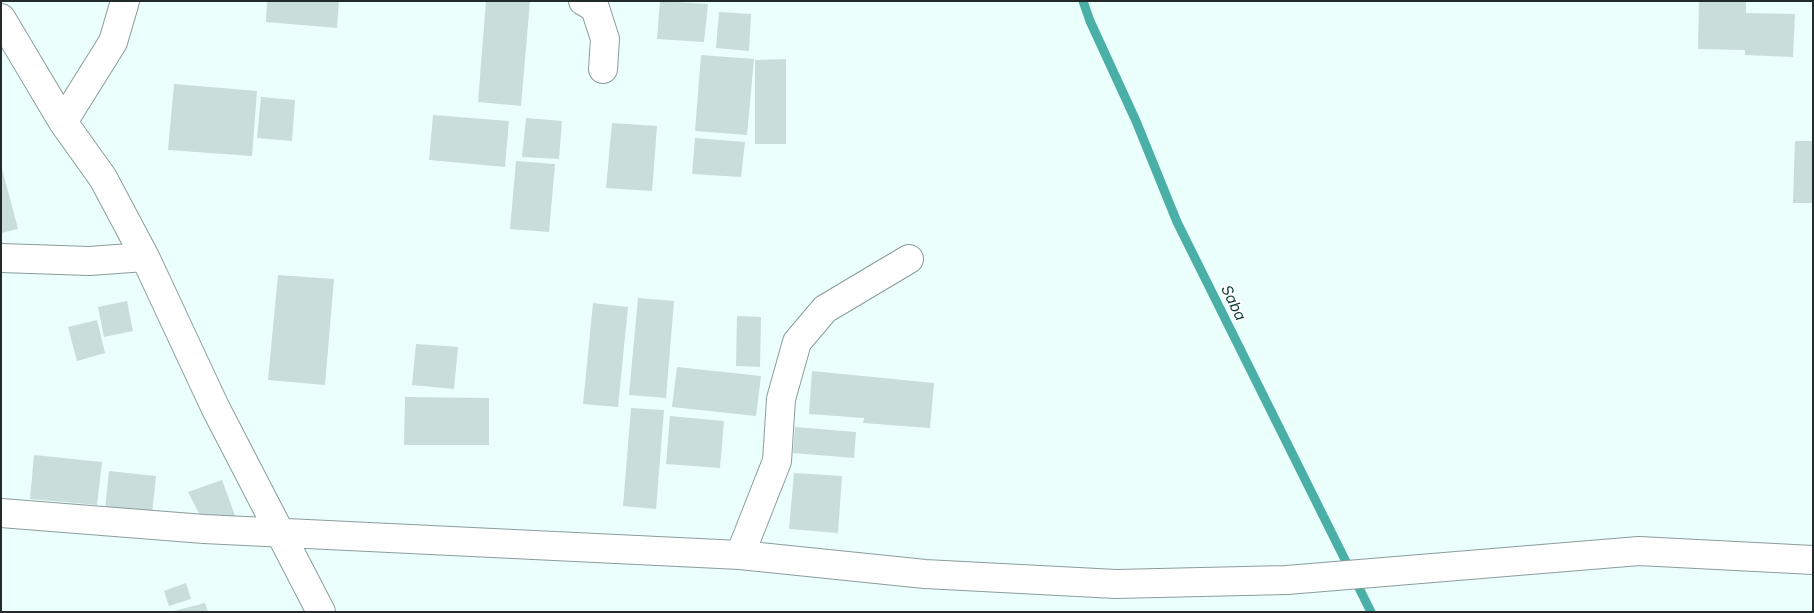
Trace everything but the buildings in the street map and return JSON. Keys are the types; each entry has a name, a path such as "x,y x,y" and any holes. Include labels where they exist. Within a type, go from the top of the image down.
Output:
{"street":[{"path":"63,122 113,42 125,1"},
{"path":"584,1 595,8 605,39 602,68"},
{"path":"1,18 63,122 103,178 145,257 215,407 282,532 322,612"},
{"path":"1,258 89,261 145,257"},
{"path":"740,555 777,460 781,399 797,342 826,309 909,259"},
{"path":"1,513 204,529 740,555 925,574 1116,584 1287,580 1639,551 1813,560"}],"waterway":[{"name":"Saba","path":"1083,1 1090,21 1136,121 1177,222 1371,612"}]}
